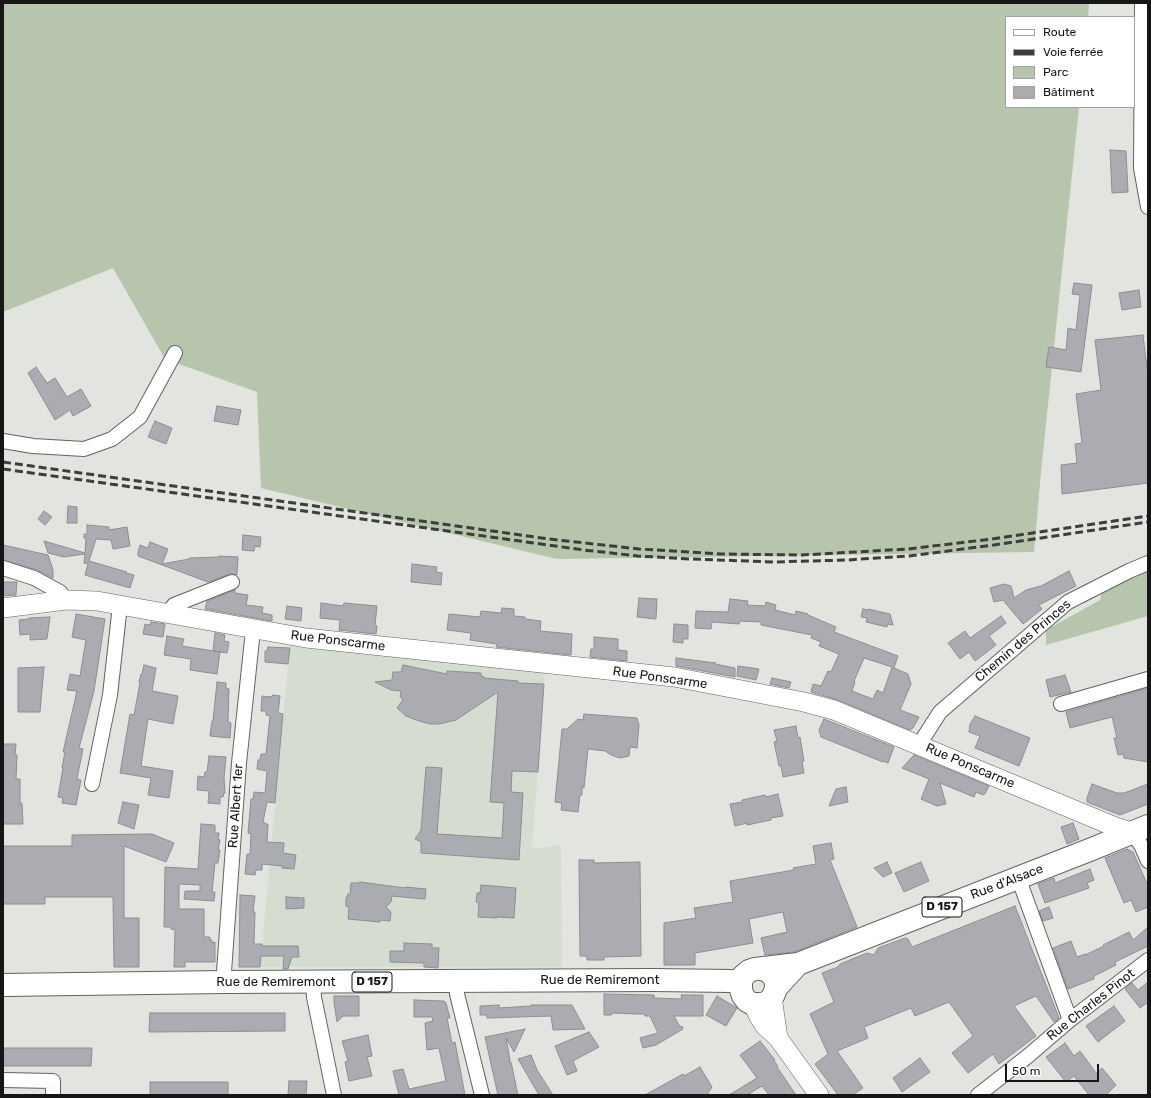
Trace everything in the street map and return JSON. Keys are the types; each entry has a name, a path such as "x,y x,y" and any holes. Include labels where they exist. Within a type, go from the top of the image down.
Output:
{"main road":[{"name":"Rue d'Alsace","path":"762,969 798,964 1140,829"},
{"name":"Rue d'Alsace","path":"767,996 798,964"},
{"path":"755,969 762,969 773,976 776,982 767,996 747,1001 741,990 741,983 744,976 755,969"},
{"name":"Rue de Remiremont","path":"3,985 224,982 653,980 731,981 741,983"}],"street":[{"path":"1142,3 1141,168 1148,208"},
{"path":"3,441 33,446 84,449 112,439 140,417 176,353"},
{"name":"Chemin des Princes","path":"920,746 940,712 1068,602 1148,563"},
{"path":"3,568 34,578 60,592 66,600"},
{"path":"167,614 174,605 232,582"},
{"name":"Rue Ponscarme","path":"3,608 66,600 97,601 252,630 306,638 674,677 804,702 834,710 1113,826 1140,829"},
{"path":"92,784 110,695 120,605"},
{"name":"Rue Albert 1er","path":"224,982 224,964 239,763 252,630"},
{"path":"1061,704 1148,679"},
{"path":"1140,829 1141,845 1148,861"},
{"path":"1018,877 1070,1020"},
{"name":"Rue Charles Pinot","path":"978,1095 1028,1056 1070,1020 1148,960"},
{"path":"456,981 457,994 482,1095"},
{"path":"313,982 314,997 334,1095"},
{"path":"767,996 759,1017 765,1026 778,1038 819,1095"},
{"path":"3,1080 53,1081 53,1095"}],"shaded area":[{"path":"290,644 545,670 532,849 561,845 562,967 260,967"}],"green space":[{"path":"3,3 1089,3 1088,16 1005,16 1005,108 1079,108 1034,552 557,559 261,488 257,392 165,359 113,268 3,312"},
{"path":"1148,568 1148,616 1046,645 1046,630 1100,600 1103,588"}],"building":[{"path":"1110,150 1126,151 1128,192 1112,193"},
{"path":"1074,283 1092,285 1081,372 1046,367 1049,347 1066,350 1068,328 1076,330 1080,295 1072,294"},
{"path":"1139,290 1141,307 1122,310 1119,293"},
{"path":"1143,335 1148,376 1148,483 1062,494 1061,465 1077,463 1075,444 1082,443 1076,394 1101,390 1095,340"},
{"path":"36,367 47,383 55,378 67,397 81,389 91,406 73,416 70,410 55,420 28,373"},
{"path":"217,406 241,410 238,425 214,421"},
{"path":"155,421 172,428 166,444 148,437"},
{"path":"68,506 77,507 77,523 67,523"},
{"path":"44,511 52,517 45,525 38,519"},
{"path":"87,525 109,527 109,530 127,527 130,546 113,549 111,540 96,539 89,561 134,575 130,588 85,575 88,564 84,563 85,554 64,557 48,553 44,541 85,553 86,538 84,538 84,534 87,534"},
{"path":"243,535 261,537 260,547 255,546 254,551 242,550"},
{"path":"150,542 168,549 162,564 189,558 219,556 238,557 237,575 229,574 208,582 138,556 140,545 148,548"},
{"path":"3,545 48,555 53,570 53,578 37,570 3,560"},
{"path":"412,564 437,567 436,572 442,573 441,585 411,582"},
{"path":"1069,571 1076,586 1039,605 1042,609 1023,624 1003,600 994,602 990,588 1004,584 1011,586 1014,598 1026,590 1041,586"},
{"path":"3,582 17,582 16,595 3,596"},
{"path":"235,590 235,593 248,595 246,605 263,607 262,613 272,615 272,621 205,609 207,601"},
{"path":"639,598 657,599 656,619 637,617"},
{"path":"730,599 748,601 747,605 765,606 766,602 776,605 775,610 795,615 796,611 808,614 836,627 834,632 898,656 894,668 908,674 911,684 900,710 919,717 913,728 910,730 838,700 811,692 813,684 821,686 828,671 831,672 839,654 819,646 821,642 811,638 812,635 761,625 761,622 740,621 739,624 712,622 711,629 695,628 696,611 728,612","holes":["864,658 892,667 883,693 877,690 873,699 852,691 854,681"]},
{"path":"321,603 343,606 344,603 377,606 375,625 377,626 376,634 339,630 340,620 320,618"},
{"path":"287,606 302,608 301,621 285,619"},
{"path":"502,608 514,609 514,616 541,621 540,631 572,634 571,655 496,647 497,644 470,640 471,633 447,630 449,614 480,617 481,611 501,613"},
{"path":"863,609 890,614 893,625 887,624 887,627 866,622 867,618 861,617"},
{"path":"76,614 105,619 94,691 79,748 83,749 77,779 81,780 76,805 62,803 63,798 58,797 65,752 63,752 77,691 67,690 70,674 80,676 86,640 72,637"},
{"path":"1001,616 1006,623 989,636 996,645 975,661 969,652 960,659 948,643 965,631 970,638"},
{"path":"50,617 47,639 30,640 30,634 20,635 19,620"},
{"path":"151,622 165,624 163,637 143,634 145,624 150,625"},
{"path":"674,624 688,625 688,639 683,639 683,643 673,642"},
{"path":"215,633 225,635 224,641 229,642 227,653 213,651"},
{"path":"167,636 184,639 182,646 220,652 217,674 190,670 191,659 164,655"},
{"path":"594,637 618,639 618,650 627,651 627,661 590,657 591,649 594,649"},
{"path":"268,647 290,648 288,664 265,662 265,651 267,651"},
{"path":"676,658 716,663 715,664 735,668 735,677 676,666"},
{"path":"144,665 156,668 152,691 178,696 173,724 148,719 141,766 173,771 169,798 148,795 151,778 120,773 130,714 134,715 139,682"},
{"path":"403,665 447,674 447,671 481,673 481,676 484,678 518,681 518,683 544,684 538,772 512,771 511,792 523,793 519,860 421,853 421,842 415,839 421,830 426,767 442,768 437,834 502,838 504,803 490,802 498,692 456,720 439,724 430,724 419,721 406,716 397,708 403,700 400,697 401,691 391,690 375,682 392,680 393,672 401,672"},
{"path":"738,666 759,669 756,680 737,676"},
{"path":"44,667 40,712 18,712 18,668"},
{"path":"1065,675 1071,692 1050,697 1046,680"},
{"path":"772,678 791,682 789,688 770,684"},
{"path":"217,682 226,683 226,688 229,689 228,722 231,723 230,738 210,736"},
{"path":"1148,688 1148,762 1124,758 1123,754 1118,755 1114,738 1117,738 1112,717 1070,728 1066,712"},
{"path":"273,695 280,696 278,713 283,714 275,803 267,802 263,822 268,824 267,842 284,843 283,853 296,855 294,869 282,868 283,866 262,864 262,870 256,870 255,875 245,874 247,854 250,854 251,834 248,833 251,799 253,799 254,792 265,793 267,771 257,769 258,760 260,760 261,754 266,754 270,716 266,715 266,711 261,711 262,696 271,697"},
{"path":"584,714 637,718 639,725 637,748 630,747 629,756 620,758 605,751 588,749 584,788 582,787 582,795 580,795 578,812 561,810 562,803 555,802 562,729 567,729 578,719 583,720"},
{"path":"975,716 1030,738 1019,766 975,748 980,736 969,732 970,724"},
{"path":"824,719 894,747 888,763 821,737 819,730"},
{"path":"796,726 798,738 800,737 804,761 802,762 804,773 783,777 774,742 777,741 774,730"},
{"path":"3,744 16,744 16,779 20,779 20,803 22,803 23,824 3,824"},
{"path":"914,755 989,786 985,794 983,795 976,792 974,797 940,783 946,804 937,806 921,799 929,779 902,768"},
{"path":"209,756 226,757 224,778 225,793 223,797 220,797 220,804 208,803 209,791 197,790 198,776 204,777 205,772 207,772"},
{"path":"1092,784 1117,793 1124,793 1148,784 1148,804 1120,815 1087,802"},
{"path":"846,787 848,802 829,806 836,789"},
{"path":"778,794 783,816 747,825 747,823 735,826 730,804 765,795 766,797"},
{"path":"123,802 139,805 134,829 118,823"},
{"path":"1073,823 1079,839 1067,844 1061,827"},
{"path":"201,824 215,825 215,833 219,833 218,839 220,840 218,850 220,850 218,863 215,863 212,892 215,892 214,901 184,899 185,891 200,891 200,885 179,884 179,909 204,909 204,937 210,937 212,943 215,942 215,962 185,962 185,967 174,967 175,930 171,929 171,927 164,927 165,867 198,869"},
{"path":"152,834 174,843 166,862 124,846 124,918 139,918 139,967 114,967 113,897 45,897 45,904 3,904 3,846 72,846 72,835"},
{"path":"831,843 834,859 830,860 857,927 794,952 765,955 761,938 787,932 783,912 749,919 753,943 695,953 695,965 664,965 664,923 696,918 694,908 733,902 730,881 794,870 793,868 816,864 813,846"},
{"path":"1127,849 1133,852 1148,886 1148,907 1136,912 1131,900 1124,903 1105,858"},
{"path":"579,860 594,860 594,863 640,862 641,956 604,957 604,960 587,960 587,956 580,956"},
{"path":"887,862 892,873 883,877 874,868"},
{"path":"921,862 929,881 904,892 895,873"},
{"path":"1090,869 1094,880 1087,883 1089,888 1045,903 1038,884 1054,878 1055,883"},
{"path":"360,882 405,888 426,889 425,899 392,896 391,902 386,907 391,912 390,921 380,920 380,922 348,919 349,907 346,906 346,899 348,894 350,894 351,883"},
{"path":"481,885 516,888 514,918 478,917 479,903 476,902 477,893 480,893"},
{"path":"240,895 255,896 253,912 255,912 254,944 262,944 262,946 298,946 299,957 292,957 288,969 283,969 284,956 261,956 260,967 239,967"},
{"path":"286,897 304,898 304,908 286,909"},
{"path":"1015,906 1059,1018 1054,1022 1036,996 1014,1006 1036,1036 999,1064 993,1054 968,1073 952,1053 973,1036 949,1002 915,1016 911,1008 864,1027 868,1038 837,1051 863,1088 853,1095 838,1095 815,1064 828,1054 810,1014 834,1002 822,973 867,953 874,955 878,948 905,938 908,939 912,947"},
{"path":"1049,907 1053,918 1043,921 1039,911"},
{"path":"1148,927 1148,946 1115,962 1116,965 1094,976 1094,979 1068,989 1053,948 1071,941 1077,957 1104,946 1103,945 1129,932 1133,940"},
{"path":"404,943 432,944 432,948 439,948 438,968 424,967 424,963 390,962 390,951 404,951"},
{"path":"1148,982 1148,1002 1140,1008 1125,989 1132,983 1138,990"},
{"path":"604,994 654,995 654,998 682,999 681,995 703,995 703,1016 674,1016 680,1027 682,1026 683,1029 656,1045 643,1048 640,1038 658,1033 650,1016 645,1016 645,1014 613,1013 611,1015 604,1015"},
{"path":"334,996 359,996 359,1016 343,1016 337,1022"},
{"path":"717,996 737,1008 726,1026 706,1015"},
{"path":"414,1000 444,1001 446,1003 450,1018 447,1018 452,1043 455,1042 465,1095 399,1095 393,1071 403,1069 409,1089 446,1081 439,1048 427,1050 425,1023 433,1021 432,1017 414,1017"},
{"path":"499,1005 499,1008 531,1005 572,1005 585,1029 553,1030 551,1016 487,1018 487,1015 480,1015 480,1006"},
{"path":"1114,1006 1125,1021 1098,1042 1086,1026"},
{"path":"150,1013 285,1013 285,1031 149,1032"},
{"path":"525,1029 514,1052 506,1038 510,1060 509,1062 511,1062 518,1095 498,1095 485,1037"},
{"path":"589,1032 599,1047 573,1061 577,1071 567,1075 555,1046"},
{"path":"368,1035 372,1056 367,1057 372,1076 349,1081 345,1062 348,1061 342,1041"},
{"path":"760,1041 775,1060 774,1061 778,1066 777,1067 796,1095 769,1095 762,1086 747,1095 729,1095 757,1078 740,1055"},
{"path":"1065,1043 1074,1056 1080,1051 1096,1073 1102,1068 1116,1085 1106,1095 1089,1095 1074,1076 1066,1082 1046,1057"},
{"path":"3,1048 92,1048 91,1066 3,1066"},
{"path":"531,1055 537,1070 553,1095 539,1095 518,1059"},
{"path":"920,1058 930,1072 902,1092 893,1078"},
{"path":"700,1067 712,1087 707,1095 645,1095 683,1074 684,1076"},
{"path":"289,1081 307,1081 306,1095 288,1095"},
{"path":"150,1082 228,1082 228,1095 150,1095"}],"railway":[{"path":"3,462 549,539 639,549 720,554 802,555 908,549 992,539 1148,516"},
{"path":"3,469 584,550 638,556 691,559 774,562 847,560 909,556 1148,522"}]}
